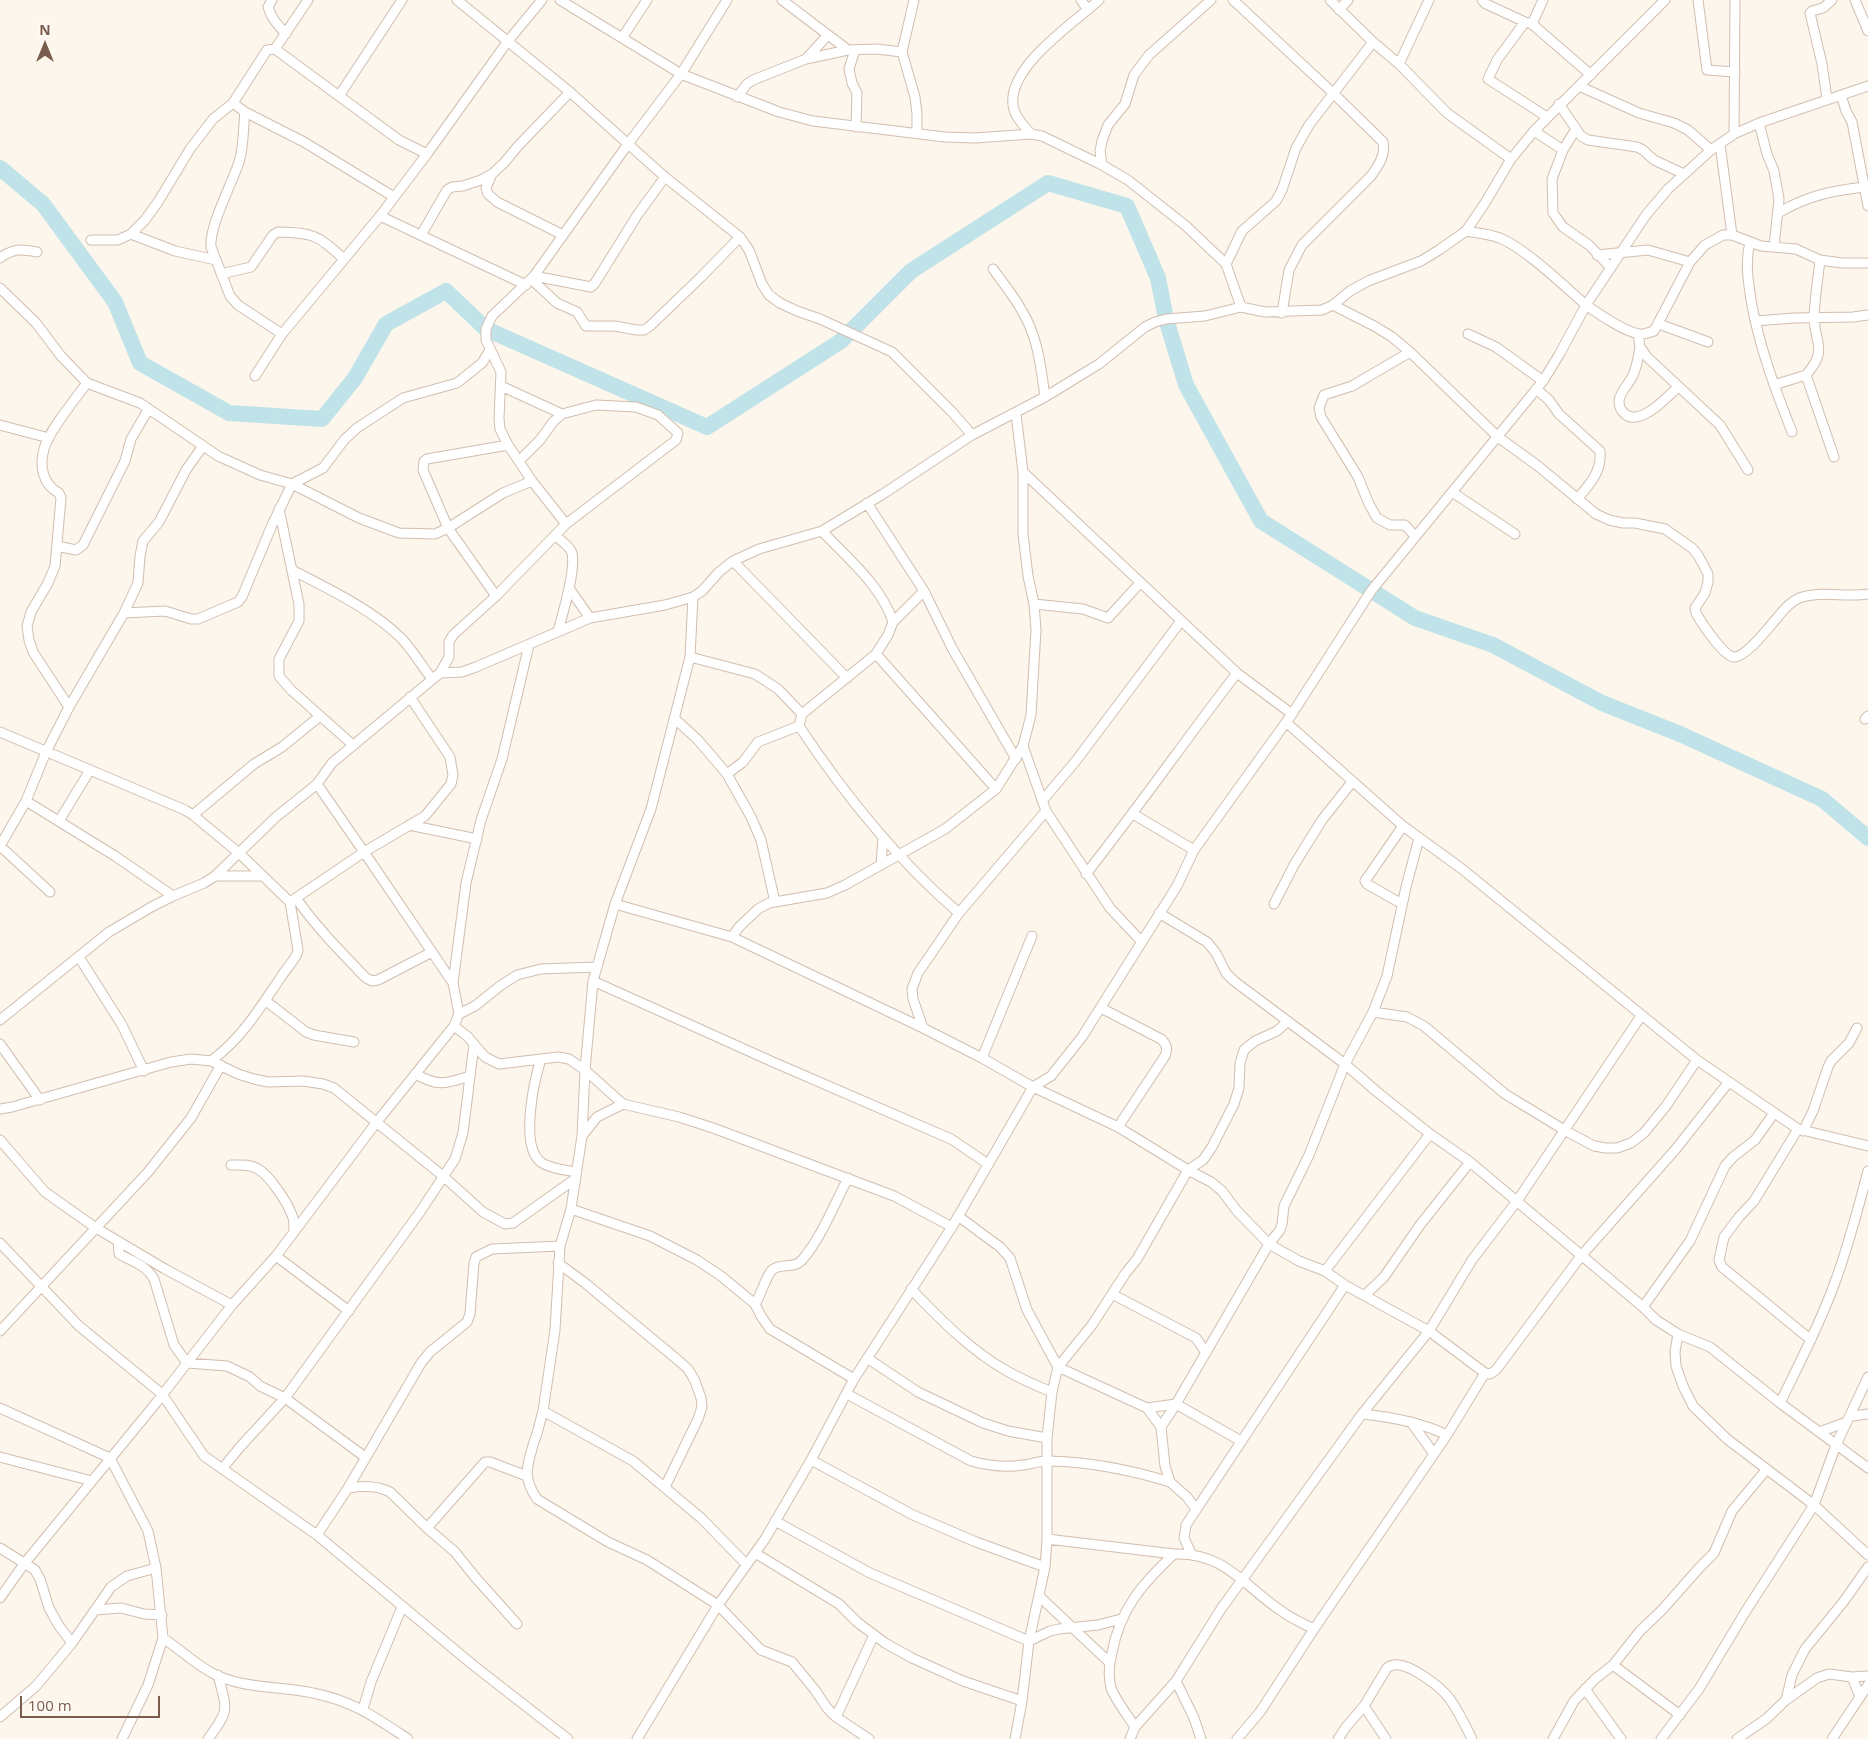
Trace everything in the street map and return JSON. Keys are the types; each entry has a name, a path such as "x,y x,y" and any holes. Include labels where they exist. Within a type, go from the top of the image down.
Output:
{"street":[{"path":"272,0 268,7 270,13 286,34"},
{"path":"275,49 308,0"},
{"path":"340,96 402,0"},
{"path":"457,0 570,92 664,177 740,237 750,250 762,284 769,295 798,311 828,322 892,352 953,413 972,435"},
{"path":"254,376 282,334 380,216 508,41 542,0"},
{"path":"560,0 680,74 779,112 813,121 917,132 944,137 975,138 1031,134 1042,136 1102,165 1128,180 1186,226 1226,264 1241,307"},
{"path":"622,38 647,0"},
{"path":"566,524 532,481 508,445 500,429 501,372 486,340 486,329 492,316 530,280 563,235 680,74 726,0"},
{"path":"782,0 827,36 852,50"},
{"path":"914,0 902,52 915,97 917,132"},
{"path":"1081,0 1088,10"},
{"path":"1031,134 1012,106 1012,96 1016,84 1030,62 1049,41 1098,0"},
{"path":"1102,165 1100,151 1102,141 1108,125 1125,104 1134,75 1149,55 1211,0"},
{"path":"1234,0 1383,142 1384,153 1372,176 1309,237 1294,256 1288,270 1282,313"},
{"path":"1330,0 1373,42 1399,64 1447,113 1511,159"},
{"path":"1339,10 1348,0"},
{"path":"1399,64 1430,0"},
{"path":"1482,0 1486,4 1528,23 1591,75"},
{"path":"1544,0 1528,23 1497,60 1488,79 1547,117"},
{"path":"440,673 462,672 590,618 665,605 693,597 702,591 719,572 733,561 759,549 822,531 867,504 972,435 1016,414 1099,364 1145,327 1155,322 1166,319 1205,316 1241,307 1282,313 1322,310 1333,306 1350,291 1368,281 1421,260 1456,240 1466,231 1486,203 1511,159 1534,131 1665,0"},
{"path":"1698,0 1707,70 1735,72"},
{"path":"1734,134 1735,0"},
{"path":"1827,99 1822,64 1810,13 1828,5 1832,0"},
{"path":"1855,0 1868,31"},
{"path":"806,59 827,36"},
{"path":"1226,264 1242,231 1276,201 1282,190 1296,148 1305,133 1333,93 1373,42"},
{"path":"91,240 118,240 130,234 145,220 190,149 213,119 233,102 268,50 275,49 400,140 427,154"},
{"path":"736,97 753,80 806,59 852,50 876,49 902,52"},
{"path":"852,50 849,69 852,83 857,93 856,127"},
{"path":"1579,86 1639,113 1688,130 1711,150"},
{"path":"637,1739 718,1605 775,1521 854,1379 952,1226 1033,1087 1051,1076 1082,1037 1177,886 1194,850 1286,723 1371,591 1543,380 1586,305 1646,215 1668,189 1684,174 1711,150 1734,134 1827,99 1868,86"},
{"path":"421,235 447,190 481,180 492,174 570,92"},
{"path":"1841,95 1852,122 1868,206"},
{"path":"233,102 245,112 304,142 394,197"},
{"path":"1559,104 1581,136 1594,142 1637,147 1654,160 1684,174"},
{"path":"245,112 239,162 211,241 230,296 238,305 282,334"},
{"path":"1760,123 1776,182 1778,213 1774,247"},
{"path":"1576,129 1563,150 1552,178 1554,213 1563,227 1589,245 1611,268"},
{"path":"1534,131 1563,150"},
{"path":"1720,144 1732,235"},
{"path":"492,174 486,188 488,194 497,202 563,235"},
{"path":"530,280 547,278 590,287 595,283 638,214 664,177"},
{"path":"1778,213 1816,195 1864,187"},
{"path":"380,216 530,280 552,299 577,312 586,326 615,326 644,330 701,277 740,237"},
{"path":"1466,231 1487,234 1502,239 1520,250 1586,305 1611,321 1638,334 1654,331 1690,262 1705,244 1716,238 1732,235 1761,246 1796,249 1812,258 1820,260 1842,263 1868,263"},
{"path":"221,274 251,267 273,235 278,232 313,235 320,238 344,259"},
{"path":"130,234 175,251 216,260"},
{"path":"1750,242 1747,277 1754,321 1762,352 1792,432"},
{"path":"1597,255 1648,250 1690,262"},
{"path":"0,258 10,251 37,252"},
{"path":"1774,386 1806,375 1816,361 1819,351 1819,340 1814,317 1820,260"},
{"path":"993,269 1023,311 1031,329 1037,347 1045,397"},
{"path":"547,278 552,299"},
{"path":"2,292 36,323 61,356 87,382 129,398 218,456 260,475 292,484 359,518 399,533 435,534 448,528 497,496 532,481"},
{"path":"1333,306 1392,337 1498,437 1538,466 1596,514 1609,520 1665,529 1692,548 1708,574 1705,593 1695,608 1696,613 1726,655 1731,657 1742,655 1790,603 1799,598 1824,594 1856,596 1868,594"},
{"path":"1754,321 1868,315"},
{"path":"1659,324 1708,342"},
{"path":"1468,334 1496,347 1543,380"},
{"path":"1638,334 1640,348 1636,370 1620,398 1620,409 1626,415 1634,418 1640,417 1658,406 1678,387"},
{"path":"1640,348 1678,387 1720,425 1748,470"},
{"path":"124,613 165,611 191,619 198,619 238,602 242,597 279,509 292,484 323,468 345,439 357,428 403,398 458,383 482,363 490,350"},
{"path":"1410,352 1352,386 1324,395 1319,408 1321,417 1358,477 1377,518 1390,525 1405,526 1415,536"},
{"path":"1806,375 1834,457"},
{"path":"69,706 33,652 27,626 31,612 48,584 55,566 61,498 59,493 50,488 46,483 43,471 43,455 49,438 87,382"},
{"path":"501,386 562,414"},
{"path":"1536,389 1549,400 1559,414 1600,451 1597,474 1577,499"},
{"path":"0,1020 109,932 173,896 204,884 215,876 240,854 276,817 316,784 332,762 440,673 449,657 449,642 453,635 496,596 566,524 676,440 678,433 658,415 636,407 596,405 562,414 519,462"},
{"path":"56,546 76,550 83,545 124,462 131,439 148,410"},
{"path":"732,937 738,927 758,909 775,902 827,893 900,856 944,829 996,789 1024,746 1031,715 1036,630 1024,534 1023,472 1016,414"},
{"path":"0,425 49,438"},
{"path":"496,596 448,528 423,470 424,461 508,445"},
{"path":"50,892 0,846 26,801 46,752 69,706 124,613 138,584 143,542 159,522 186,470 203,446"},
{"path":"1023,472 1237,673 1292,714"},
{"path":"1452,492 1515,534"},
{"path":"867,504 924,591 952,648 1016,759"},
{"path":"279,509 300,616 279,659 279,676 320,716 353,744"},
{"path":"822,531 883,598 888,606 893,622"},
{"path":"556,536 572,552 569,588 558,631"},
{"path":"733,561 847,678"},
{"path":"292,570 352,602 390,629 402,640 432,679"},
{"path":"1034,604 1083,609 1108,618 1140,583"},
{"path":"569,588 590,618"},
{"path":"924,591 893,622 888,635 876,654 802,714 799,726 845,790 900,856 930,888 960,913"},
{"path":"693,597 690,657 651,809 615,904 592,980 582,1136 571,1209 560,1246 555,1330 543,1411 528,1459 527,1476 530,1488 537,1499 608,1542 647,1560 718,1605 761,1650 792,1662 827,1708 836,1717 869,1739"},
{"path":"1042,801 1181,621"},
{"path":"453,984 466,883 481,820 502,759 529,645"},
{"path":"876,654 996,789"},
{"path":"690,657 755,674 778,689 802,714"},
{"path":"1086,874 1133,814 1188,736 1237,673"},
{"path":"293,900 364,852 425,816 451,784 450,757 410,697"},
{"path":"192,815 254,764 282,747 320,716"},
{"path":"674,718 698,740 727,774 751,817 761,840 775,902"},
{"path":"1286,723 1403,826 1469,875 1696,1060 1800,1130 1868,1146"},
{"path":"727,774 742,762 758,742 799,726"},
{"path":"0,732 185,810 293,900 333,945 366,978 372,981 378,980 432,952"},
{"path":"1024,746 1046,811 1110,908 1142,942"},
{"path":"58,821 90,770"},
{"path":"1274,904 1294,865 1322,820 1352,782"},
{"path":"316,784 453,984 460,1014"},
{"path":"26,801 116,856 173,896"},
{"path":"923,1028 913,999 912,989 925,962 960,913 1046,811"},
{"path":"1133,814 1194,850"},
{"path":"409,826 477,839"},
{"path":"1402,904 1367,884 1365,880 1403,826"},
{"path":"881,865 884,837"},
{"path":"1161,1427 1269,1244 1280,1230 1284,1206 1309,1155 1345,1064 1373,1012 1387,976 1402,904 1419,838"},
{"path":"215,876 263,876"},
{"path":"211,1061 244,1032 297,954 293,900"},
{"path":"615,904 732,937 923,1028 1033,1087 1118,1128 1211,1182 1222,1191 1237,1211 1269,1244 1299,1262 1325,1271 1345,1285 1429,1331 1485,1373 1490,1374 1496,1370 1581,1256 1663,1164 1728,1083"},
{"path":"1159,913 1207,942 1216,953 1226,973 1234,981 1345,1064 1430,1134 1470,1162 1644,1307 1656,1320 1678,1334 1710,1347 1780,1404 1868,1468"},
{"path":"982,1058 1032,936"},
{"path":"79,957 122,1025 144,1071"},
{"path":"0,1598 24,1564 232,1305 276,1256 376,1123 454,1026 460,1014 475,1006 517,975 540,969 596,967"},
{"path":"592,980 764,1058 951,1139 988,1164"},
{"path":"266,1001 306,1032 354,1042"},
{"path":"1101,1008 1160,1039 1167,1045 1165,1056 1118,1128"},
{"path":"1373,1012 1406,1017 1424,1026 1505,1094 1594,1146 1606,1148 1617,1148 1631,1143 1644,1133 1666,1106 1696,1060"},
{"path":"1130,1739 1135,1727 1176,1681 1203,1635 1362,1414 1429,1331 1472,1260 1517,1201 1566,1131 1641,1016"},
{"path":"1015,1739 1022,1701 1029,1641 1045,1567 1047,1539 1047,1438 1052,1392 1058,1367 1092,1325 1147,1244 1188,1170 1203,1160 1212,1147 1234,1104 1239,1088 1240,1062 1244,1050 1255,1041 1277,1031 1288,1020"},
{"path":"454,1026 485,1057 499,1064 558,1057 569,1059 585,1070 623,1104 678,1117 713,1128 848,1178 894,1196 952,1226"},
{"path":"1811,1340 1722,1267 1719,1260 1724,1237 1739,1217 1754,1202 1813,1111 1828,1066 1849,1043 1857,1028"},
{"path":"0,1044 40,1100"},
{"path":"222,1469 285,1398 420,1212 454,1159 461,1142 474,1044"},
{"path":"0,1109 40,1100 171,1062 191,1059 211,1061 238,1074 268,1082 303,1081 334,1088 443,1176 483,1212 505,1224 513,1222 576,1175"},
{"path":"542,1059 536,1076 532,1100 530,1134 532,1144 536,1155 542,1163 576,1175"},
{"path":"0,1331 148,1172 191,1118 221,1065"},
{"path":"415,1074 437,1084 470,1076"},
{"path":"582,1136 597,1117 623,1104"},
{"path":"1644,1307 1690,1241 1725,1166 1733,1157 1755,1140 1774,1113"},
{"path":"1325,1271 1430,1134"},
{"path":"0,1140 44,1192 118,1242 232,1305"},
{"path":"1366,1295 1384,1277 1420,1225 1470,1162"},
{"path":"231,1165 250,1166 259,1170 270,1180 289,1208 293,1217 294,1230"},
{"path":"1780,1404 1811,1340 1834,1285 1852,1230 1868,1171"},
{"path":"755,1304 761,1295 770,1272 780,1266 799,1264 804,1258 848,1178"},
{"path":"571,1209 650,1236 673,1247 721,1276 755,1304 770,1329 854,1379"},
{"path":"958,1216 1000,1247 1010,1258 1027,1310 1058,1367 1147,1408 1161,1427 1165,1466 1170,1482"},
{"path":"118,1242 119,1254 150,1271 174,1345 187,1363 227,1366 250,1377 260,1386 285,1398 365,1457"},
{"path":"0,1243 79,1326 162,1394 204,1456 317,1535 473,1665 568,1739"},
{"path":"317,1535 348,1488 421,1363 430,1352 466,1322 470,1314 476,1257 492,1249 499,1248 560,1246"},
{"path":"276,1256 349,1311"},
{"path":"558,1264 585,1282 679,1360 688,1369 695,1381 701,1398 701,1412 666,1486"},
{"path":"1191,1553 1186,1545 1184,1531 1186,1524 1345,1285"},
{"path":"911,1289 933,1312 986,1358 1006,1371 1052,1392"},
{"path":"1112,1294 1196,1338 1206,1353"},
{"path":"1678,1334 1675,1352 1676,1366 1693,1406 1727,1439 1814,1505 1868,1555"},
{"path":"867,1358 918,1392 983,1422 1008,1431 1047,1438"},
{"path":"1238,1739 1260,1712 1314,1629 1447,1435 1485,1373"},
{"path":"1661,1739 1699,1689 1744,1614 1814,1505 1836,1445 1868,1378"},
{"path":"847,1394 971,1461 986,1466 999,1467 1048,1460 1120,1468 1170,1482 1187,1497 1196,1509"},
{"path":"1147,1408 1176,1404 1241,1440"},
{"path":"0,1408 110,1458 148,1531 156,1568 163,1638 148,1685 122,1739"},
{"path":"543,1411 633,1461 666,1486 701,1518 746,1564"},
{"path":"1362,1414 1396,1418 1431,1428 1447,1435"},
{"path":"1819,1432 1850,1419 1868,1414"},
{"path":"1411,1422 1434,1454"},
{"path":"0,1457 92,1481"},
{"path":"810,1460 913,1515 976,1542 1045,1567"},
{"path":"427,1528 485,1462 490,1462 527,1476"},
{"path":"1552,1739 1574,1701 1585,1689 1613,1666 1640,1631 1662,1610 1714,1553 1732,1511 1766,1470"},
{"path":"348,1488 373,1487 390,1492 427,1528 456,1552 475,1577 517,1624"},
{"path":"775,1521 870,1573 1029,1641 1050,1631 1098,1625 1121,1619"},
{"path":"1047,1539 1174,1554 1191,1553 1207,1558 1222,1565 1243,1580 1278,1610 1314,1629"},
{"path":"0,1548 35,1570 40,1579 49,1608 59,1626 72,1643"},
{"path":"755,1553 839,1604 874,1635 912,1658 963,1681 1022,1701"},
{"path":"1135,1727 1111,1689 1109,1676 1114,1640 1121,1619 1131,1602 1146,1582 1174,1554"},
{"path":"1786,1700 1792,1675 1805,1649 1844,1601 1868,1567"},
{"path":"0,1718 36,1686 72,1643 110,1588 127,1576 156,1568"},
{"path":"1039,1596 1110,1664"},
{"path":"363,1709 371,1682 402,1607"},
{"path":"95,1610 122,1608 144,1614 162,1615"},
{"path":"836,1717 874,1635"},
{"path":"163,1638 200,1666 218,1675 262,1686 313,1692 342,1700 363,1709 408,1739"},
{"path":"1338,1739 1364,1706 1387,1668 1393,1665 1401,1665 1415,1671 1442,1689 1450,1699 1472,1739"},
{"path":"1613,1666 1680,1715"},
{"path":"1736,1739 1766,1719 1786,1700 1817,1678 1830,1674 1852,1677 1868,1676"},
{"path":"208,1739 224,1718 226,1707 218,1675"},
{"path":"1852,1677 1860,1697"},
{"path":"1176,1681 1202,1739"},
{"path":"1832,1739 1868,1685"},
{"path":"1585,1689 1621,1739"},
{"path":"1364,1706 1386,1739"}],"waterway":[{"path":"0,168 43,204 115,302 140,363 229,413 322,419 355,378 386,324 446,291 486,329 707,427 841,341 911,271 1048,183 1127,206 1158,278 1166,319 1186,385 1261,521 1415,618 1493,645 1602,703 1680,734 1822,799 1868,838"}]}
